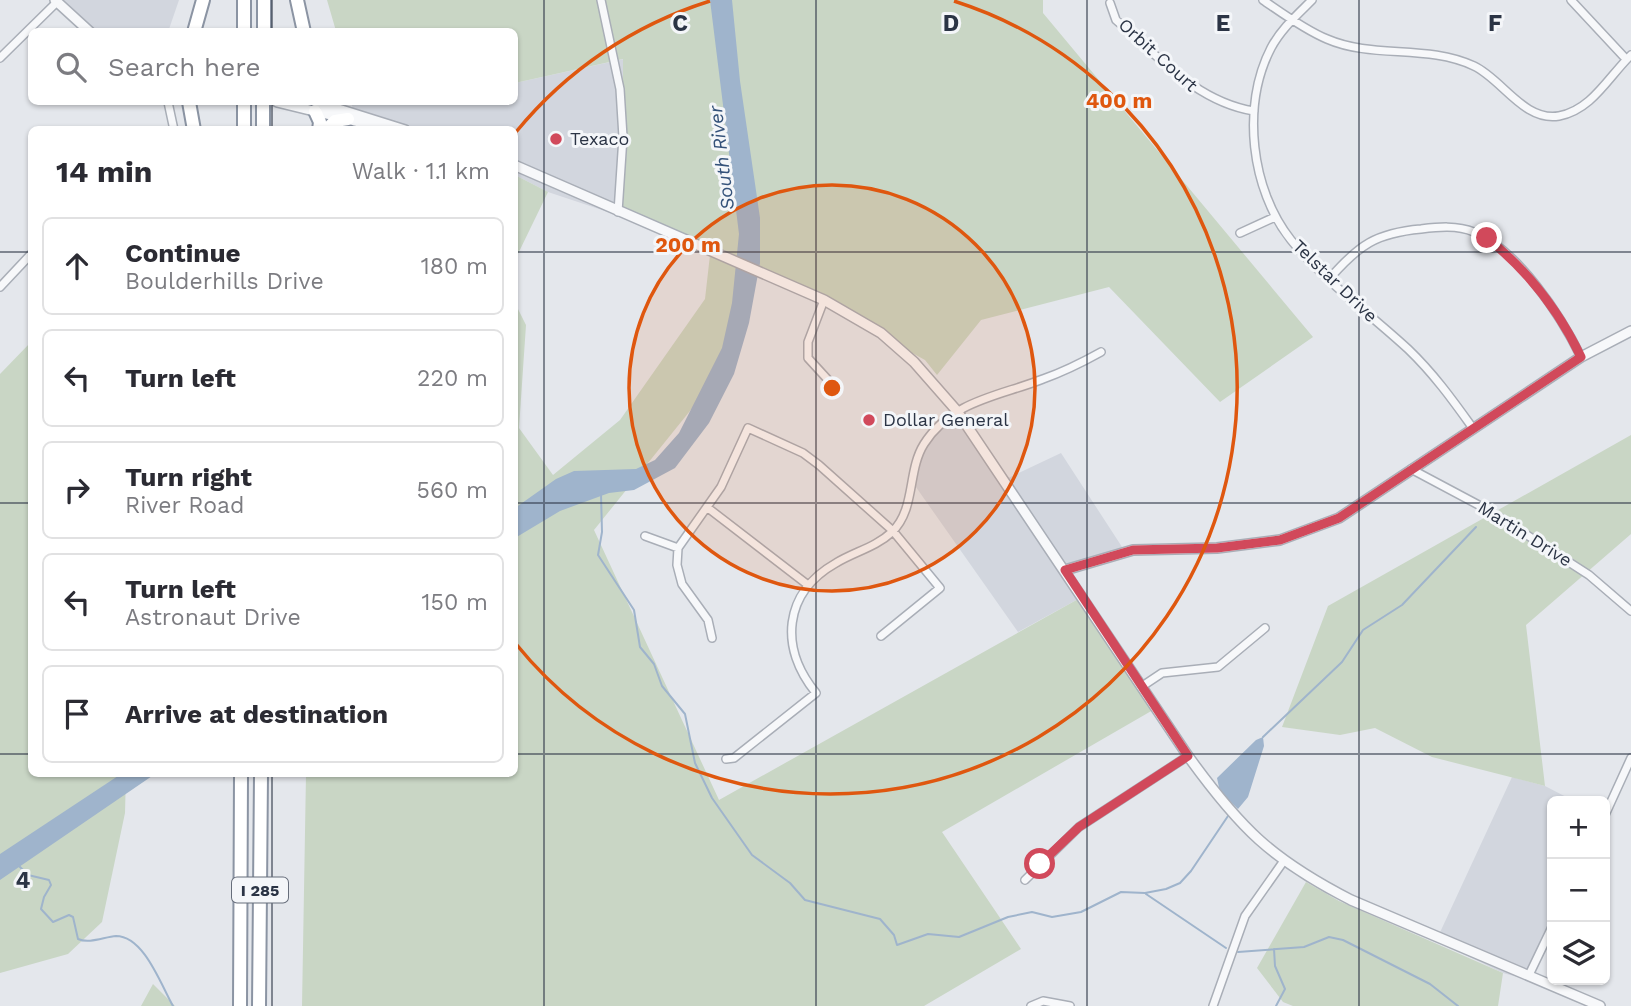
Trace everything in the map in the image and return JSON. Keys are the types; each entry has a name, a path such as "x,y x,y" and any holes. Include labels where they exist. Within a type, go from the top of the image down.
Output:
{"highway":[{"path":"195,28 203,0"},
{"path":"244,0 244,28"},
{"path":"264,0 264,28"},
{"path":"297,0 303,28"},
{"path":"190,105 193,126"},
{"path":"244,105 244,126"},
{"path":"263,105 263,126"},
{"path":"315,105 320,126"},
{"path":"330,126 335,121 348,119"},
{"name":"I 285","path":"240,777 240,1006"},
{"name":"I 285","path":"260,1006 261,777"}],"street":[{"path":"601,0 620,89 623,137 618,212"},
{"path":"1263,0 1327,40 1354,46 1441,54 1461,60 1486,72 1530,110 1548,117 1569,113 1583,105 1629,57 1571,0"},
{"name":"Telstar Drive","path":"1312,0 1293,19 1271,49 1256,90 1254,144 1275,217 1297,246 1431,372 1472,427"},
{"path":"29,28 56,1 86,28"},
{"name":"Orbit Court","path":"1110,3 1116,20 1203,95 1229,107 1254,111"},
{"path":"0,58 28,30"},
{"path":"169,105 173,126"},
{"path":"289,105 315,105 378,118 383,124"},
{"path":"315,105 348,119 375,126 390,126"},
{"path":"518,167 824,300 881,333 914,362 957,411 1188,756 1237,820 1283,862 1351,900 1600,1006"},
{"path":"1240,233 1275,217"},
{"path":"1330,278 1364,244 1380,236 1436,227 1472,231 1504,252 1532,283 1557,314 1581,357"},
{"path":"0,287 28,257"},
{"path":"824,300 808,342 808,358 830,382"},
{"path":"1065,570 1133,550 1217,548 1280,540 1339,518 1581,357 1631,331"},
{"path":"726,759 734,758 816,693 797,667 790,639 795,610 808,585 836,562 881,541 902,520 922,447 957,411 971,402 1044,379 1101,352"},
{"path":"712,638 708,620 682,584 677,565 678,548 708,508 730,470 748,428 803,453 893,531 940,588 881,636"},
{"name":"Martin Drive","path":"1410,470 1488,509 1588,575 1631,611"},
{"path":"708,508 808,585"},
{"path":"645,536 678,548"},
{"path":"1141,687 1161,673 1218,667 1265,628"},
{"path":"1025,880 1079,827 1188,756"},
{"path":"1610,804 1631,758"},
{"path":"1213,1006 1245,916 1283,862"},
{"path":"1529,975 1547,937"},
{"path":"1031,1006 1043,1002 1070,1006"}],"shaded area":[{"path":"55,0 179,0 169,28 91,28"},
{"path":"624,59 623,217 548,192 518,177 518,126 349,126 352,105 518,105 518,82"},
{"path":"955,412 1004,480 1061,453 1124,550 1064,572 1080,598 1018,632 911,480 922,445"},
{"path":"1512,777 1545,786 1564,796 1547,796 1547,939 1528,980 1503,973 1436,941"}],"green space":[{"path":"327,0 1043,0 1043,13 1313,337 1220,402 1109,287 981,320 937,375 925,360 759,269 735,355 594,530 719,800 1080,598 1153,710 942,832 1021,949 924,1006 302,1006 306,777 518,777 518,309 526,325 519,428 553,475 620,420 705,299 710,255 623,217 623,59 518,82 518,28 335,28"},
{"path":"518,177 548,192 518,254"},
{"path":"28,345 28,777 126,777 125,813 102,922 68,954 0,973 0,374"},
{"path":"1631,435 1631,534 1526,625 1545,786 1432,757 1375,728 1340,735 1282,727 1328,606"},
{"path":"1306,882 1339,901 1503,973 1498,1006 1293,1006 1283,1002 1257,968"},
{"path":"153,984 175,1006 141,1006"}],"water":[{"name":"South River","path":"710,0 732,0 740,81 760,218 760,263 749,323 734,374 709,423 675,468 634,490 609,493 560,511 518,536 518,506 556,479 574,471 636,469 655,460 679,433 722,348 732,303 739,234"},
{"path":"1263,737 1264,746 1248,797 1238,809 1220,792 1217,778 1256,740"},
{"path":"116,777 151,777 0,880 0,854"}],"waterway":[{"path":"601,494 602,532 598,555 634,610 640,647 654,664 662,686 685,714 695,763 712,798 752,855 790,883 805,900 880,919 894,935 897,945 928,934 959,937 1008,917 1032,912 1052,917 1081,912 1121,892 1145,893 1180,883 1230,813"},
{"path":"1263,737 1342,662 1363,630 1402,605 1476,527"},
{"path":"18,865 28,875 49,880 51,885 41,909 53,922 69,915 73,917 78,939 92,941 116,936 135,944 150,963 173,1006"},
{"path":"1146,894 1226,948"},
{"path":"1238,952 1304,947 1329,937 1343,940 1430,984 1458,1006"},
{"path":"1274,949 1275,966 1285,989 1276,1006"}],"place":[{"name":"Texaco","path":"556,139"},
{"name":"Dollar General","path":"869,420"}],"route":[{"path":"1040,864 1079,827 1188,756 1065,570 1133,550 1253,545 1308,532 1339,518 1581,357 1557,314 1504,252 1487,238"}]}
